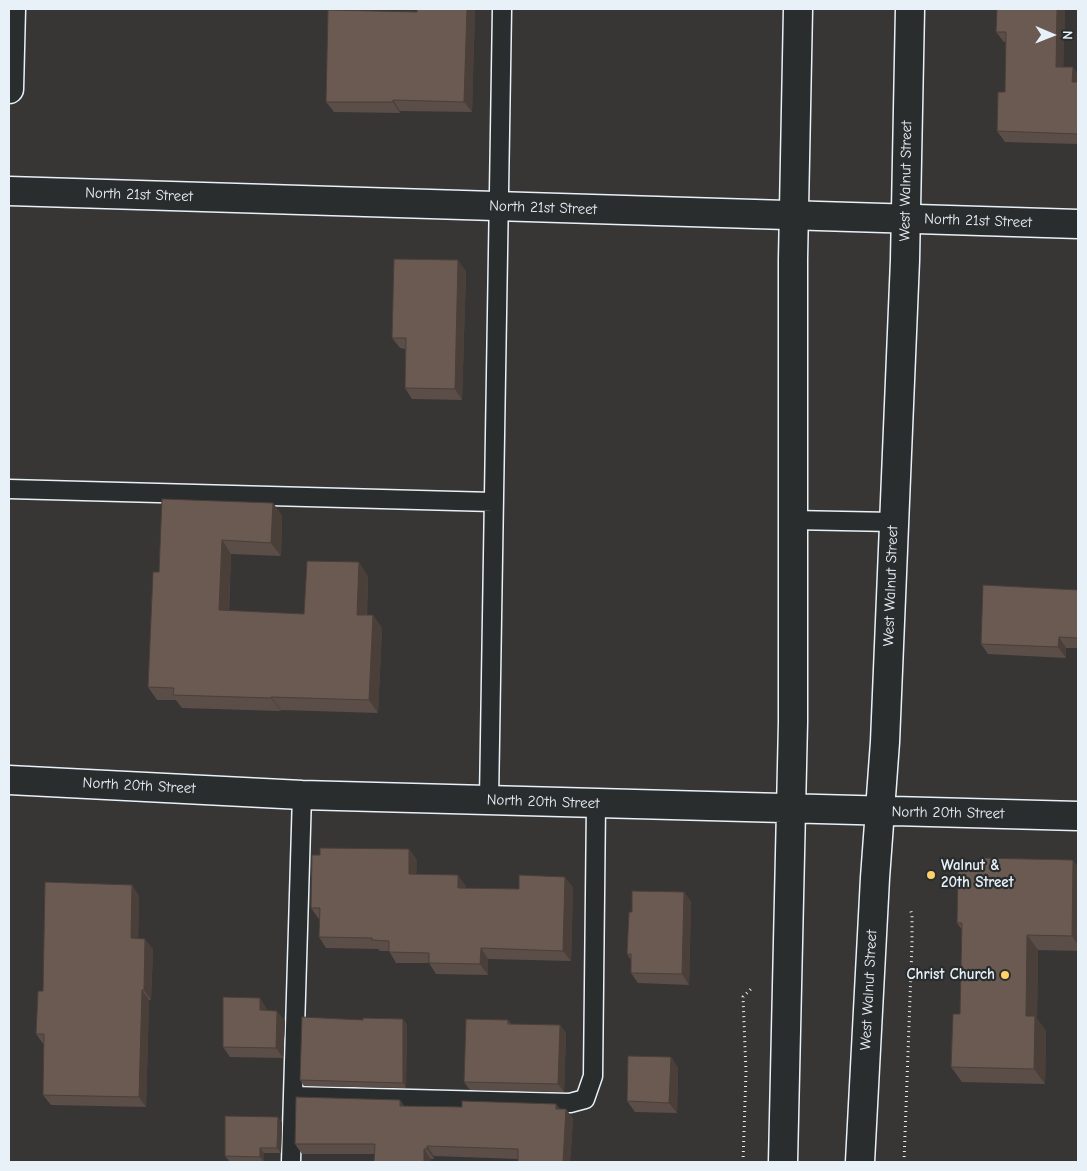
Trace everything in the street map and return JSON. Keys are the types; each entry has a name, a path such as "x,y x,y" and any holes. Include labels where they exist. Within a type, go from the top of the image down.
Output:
{"main road":[{"path":"9,89 11,9"},
{"path":"783,1162 791,810 794,216 798,9"},
{"name":"West Walnut Street","path":"860,1162 885,742 906,218 910,9"},
{"name":"North 21st Street","path":"9,191 1078,224"},
{"name":"North 20th Street","path":"9,780 302,795 791,810 1078,816"}],"lane":[{"path":"489,800 502,9"},
{"path":"9,489 493,502"},
{"path":"792,520 893,522"},
{"path":"291,1162 302,795"},
{"path":"293,1096 570,1103 585,1099 593,1076 596,804"}],"building":[{"path":"417,9 467,9 464,102 393,100 393,102 326,102 328,10 417,12"},
{"path":"997,9 1057,9 1056,67 1073,67 1072,82 1078,82 1078,134 997,131 998,92 1005,92 1006,32 996,32"},
{"path":"394,259 458,260 455,389 405,388 406,338 392,338"},
{"path":"162,499 273,503 271,543 222,540 219,610 304,614 307,561 359,562 357,615 373,615 369,700 173,695 174,688 148,687 153,572 159,572"},
{"path":"983,585 1078,590 1078,638 1059,637 1058,647 981,644"},
{"path":"320,848 409,849 409,874 458,875 458,888 519,889 519,875 565,877 563,951 481,948 480,964 429,963 429,953 389,952 389,941 372,940 372,938 319,937 320,908 311,908 312,855 320,855"},
{"name":"Christ Church","path":"982,858 1073,860 1072,936 1027,935 1026,1016 1035,1016 1034,1069 951,1067 953,1014 960,1014 962,923 957,923 958,870 982,871"},
{"path":"45,882 132,885 131,938 145,939 139,1097 43,1095 44,1034 36,1034 38,991 43,991"},
{"path":"632,891 684,892 682,974 631,973 631,954 627,954 629,912 632,912"},
{"path":"223,997 260,998 260,1010 277,1011 276,1048 223,1047"},
{"path":"302,1017 363,1020 363,1018 403,1019 403,1083 300,1080"},
{"path":"466,1019 508,1020 508,1024 560,1025 558,1084 464,1082"},
{"path":"628,1056 671,1057 669,1103 627,1101"},
{"path":"296,1097 400,1100 400,1106 462,1107 462,1101 556,1104 556,1109 566,1109 563,1162 518,1162 518,1149 427,1146 427,1149 424,1149 424,1162 374,1162 375,1144 295,1144"},
{"path":"225,1116 278,1117 277,1148 260,1148 260,1157 225,1156"}],"place":[{"name":"Walnut & 20th Street","path":"931,875"},
{"name":"Christ Church","path":"1005,975"}]}
